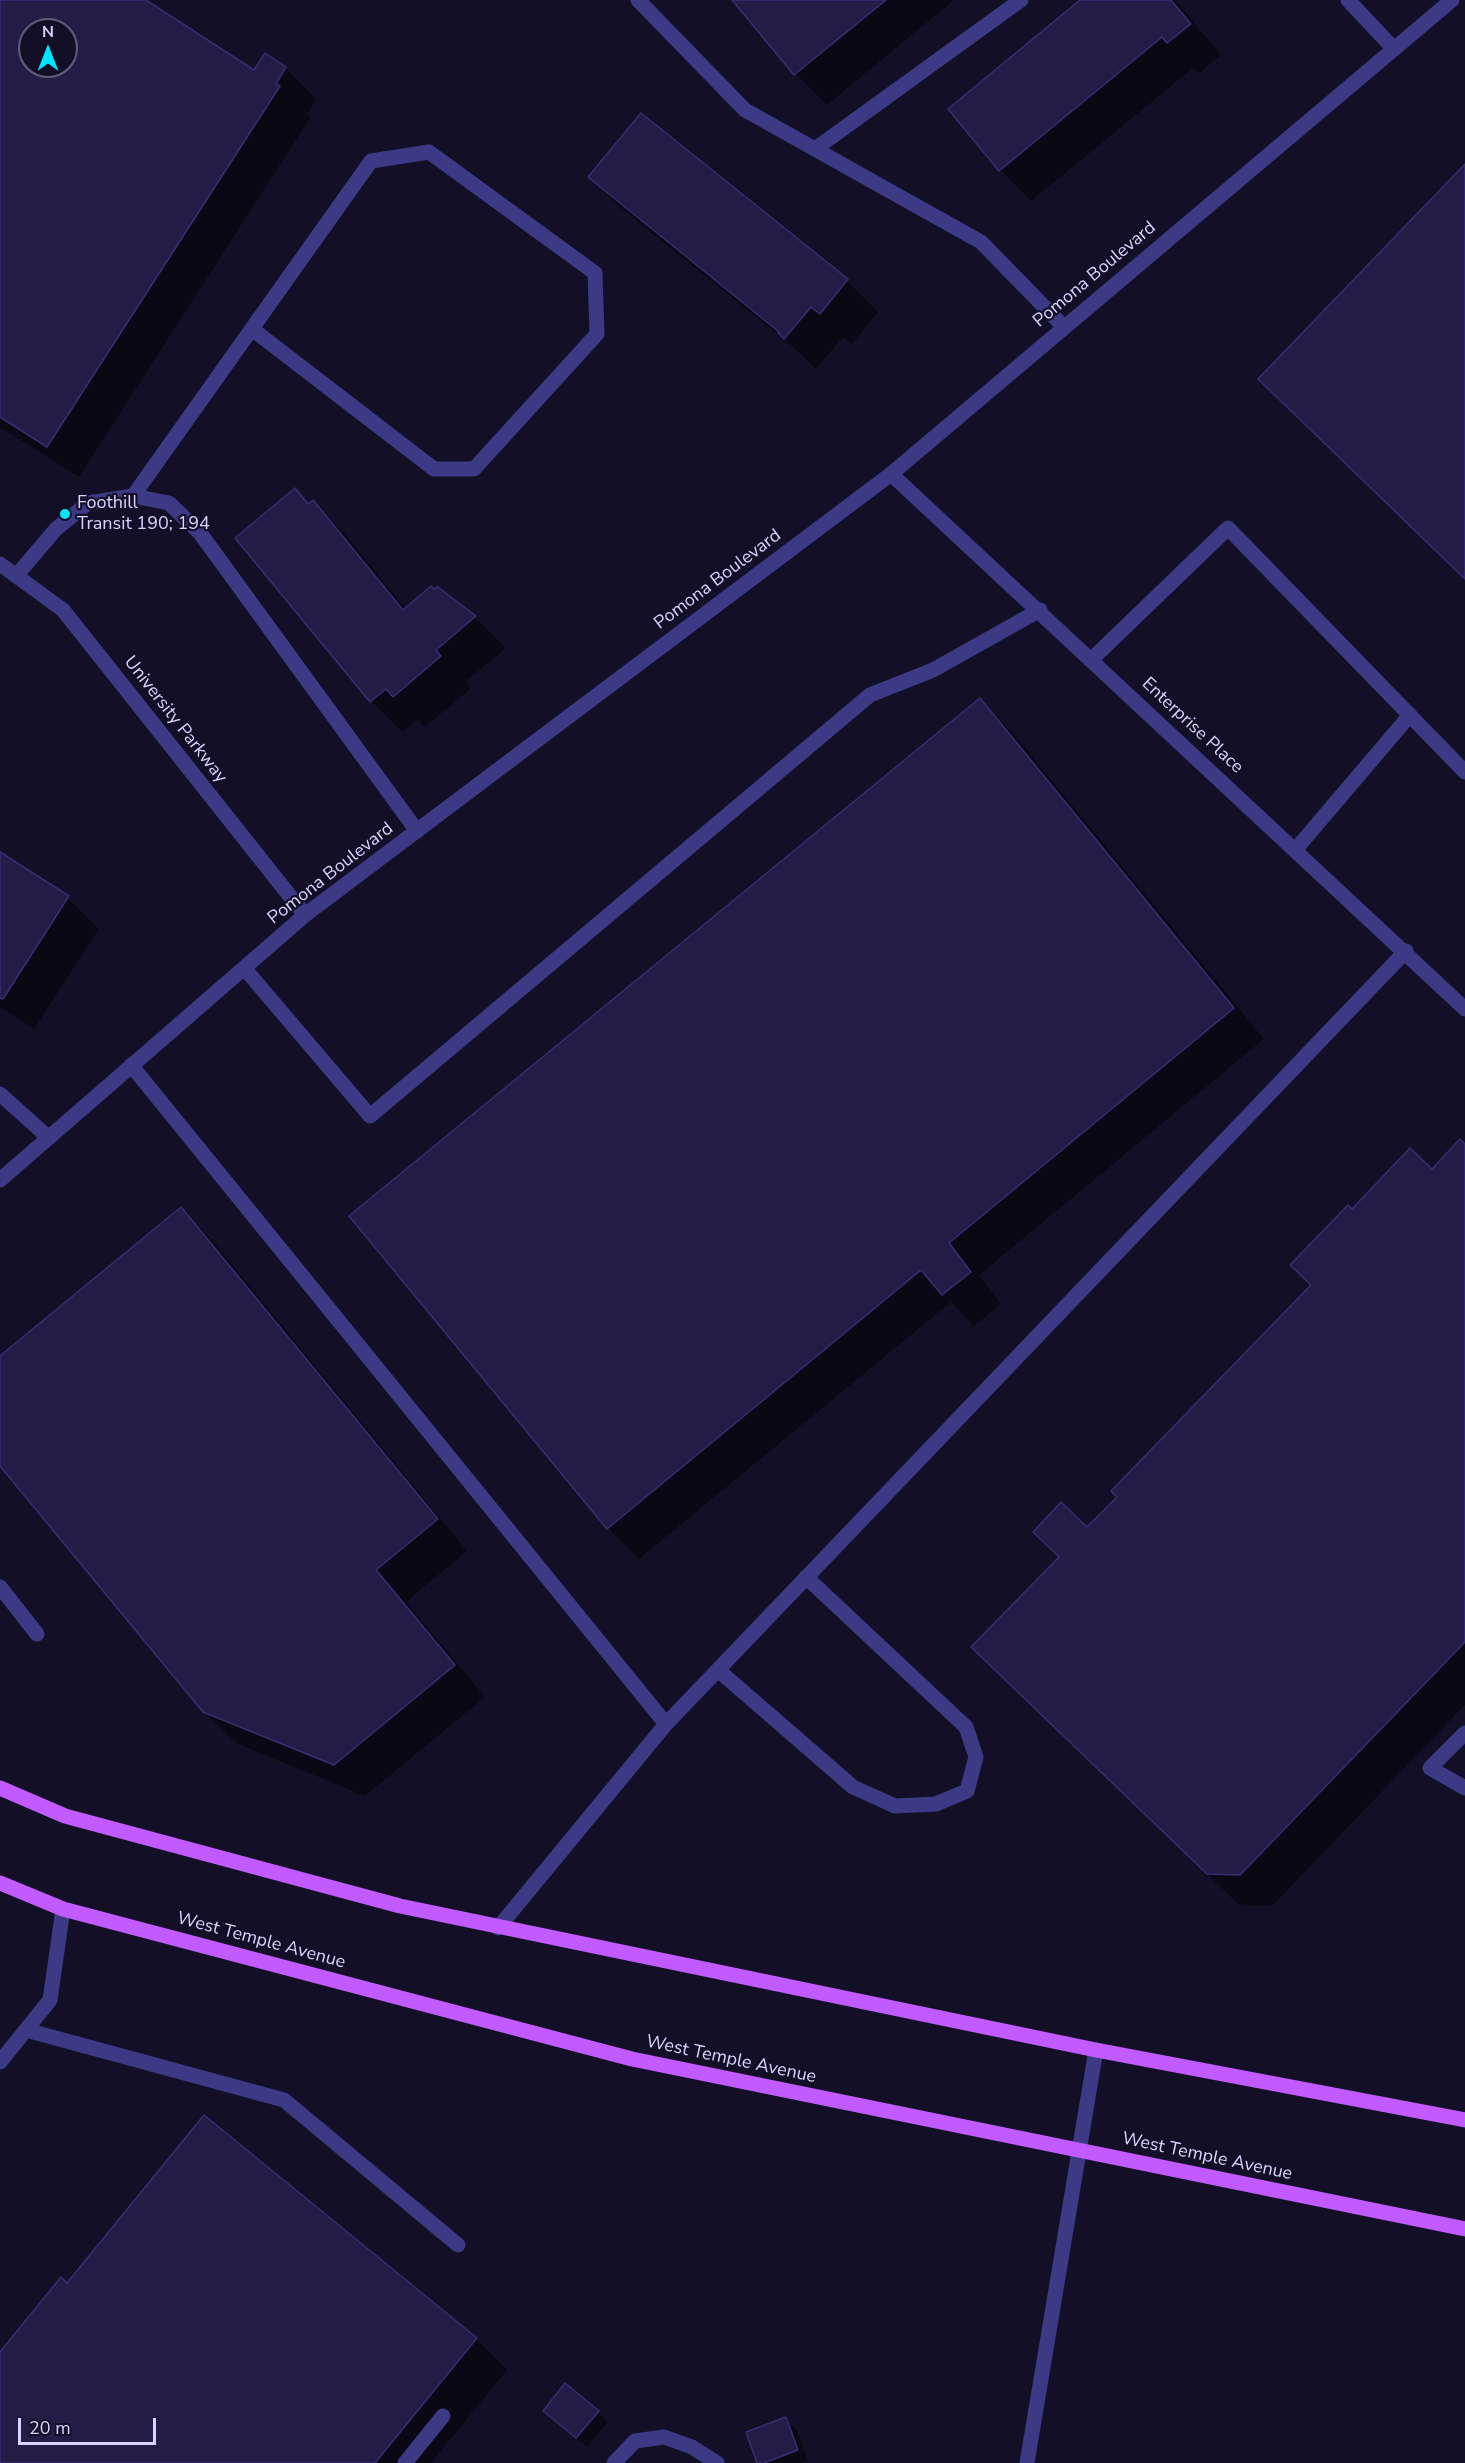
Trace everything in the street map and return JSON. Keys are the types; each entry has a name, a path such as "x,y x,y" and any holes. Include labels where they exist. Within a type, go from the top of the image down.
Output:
{"main road":[{"path":"0,1788 65,1816 400,1906 1096,2050 1465,2120"},
{"name":"West Temple Avenue","path":"0,1883 63,1909 632,2059 1465,2229"}],"street":[{"path":"638,0 745,110 981,242 1064,327"},
{"path":"815,149 1021,0"},
{"path":"1348,0 1394,49"},
{"name":"Pomona Boulevard","path":"0,1180 305,915 891,474 1452,0"},
{"path":"133,496 371,161 429,152 595,273 597,334 474,469 434,469 252,329"},
{"name":"Enterprise Place","path":"891,474 1406,951 1465,1009"},
{"path":"16,576 57,529 88,503 133,496 169,503 200,533 417,831"},
{"path":"1092,659 1228,528 1465,772"},
{"name":"University Parkway","path":"0,564 63,610 305,915"},
{"path":"245,969 370,1116 870,694 933,670 1040,610"},
{"path":"1296,849 1410,715"},
{"path":"498,1928 666,1724 1406,951"},
{"path":"131,1065 666,1724"},
{"path":"0,1094 48,1137"},
{"path":"718,1670 854,1788 895,1806 936,1804 967,1791 976,1757 966,1726 806,1577"},
{"path":"0,1587 38,1634"},
{"path":"1465,1733 1430,1768 1465,1788"},
{"path":"0,2062 50,2000 63,1909"},
{"path":"26,2030 284,2100 458,2245"},
{"path":"1027,2463 1096,2050"},
{"path":"405,2463 443,2416"},
{"path":"614,2463 635,2441 664,2437 692,2447 717,2463"}],"building":[{"path":"0,0 146,0 254,70 265,53 286,67 276,84 280,86 47,447 0,417"},
{"path":"732,0 886,0 794,75"},
{"path":"1080,0 1171,0 1191,24 1167,43 1162,37 999,171 948,109"},
{"path":"641,113 848,279 820,314 811,307 784,339 779,332 588,177"},
{"path":"1465,164 1465,579 1258,379"},
{"path":"295,488 308,504 313,500 403,610 431,586 434,589 438,587 476,616 436,650 441,656 393,697 386,689 370,702 235,538"},
{"path":"980,698 1234,1008 949,1243 971,1272 942,1295 921,1270 607,1529 349,1216"},
{"path":"0,852 69,896 3,999 0,998"},
{"path":"1460,1139 1465,1144 1465,1642 1240,1875 1207,1874 971,1647 1059,1557 1033,1532 1061,1502 1087,1527 1117,1497 1111,1491 1311,1285 1290,1265 1348,1205 1352,1209 1410,1148 1432,1169"},
{"path":"181,1207 438,1519 376,1570 455,1665 334,1765 203,1712 0,1466 0,1356"},
{"path":"204,2115 477,2338 375,2463 0,2463 0,2352 61,2277 67,2283"},
{"path":"565,2383 599,2411 576,2438 543,2411"},
{"path":"786,2417 798,2450 764,2463 757,2463 746,2432"}],"place":[{"name":"Foothill Transit 190; 194","path":"65,514"}]}
